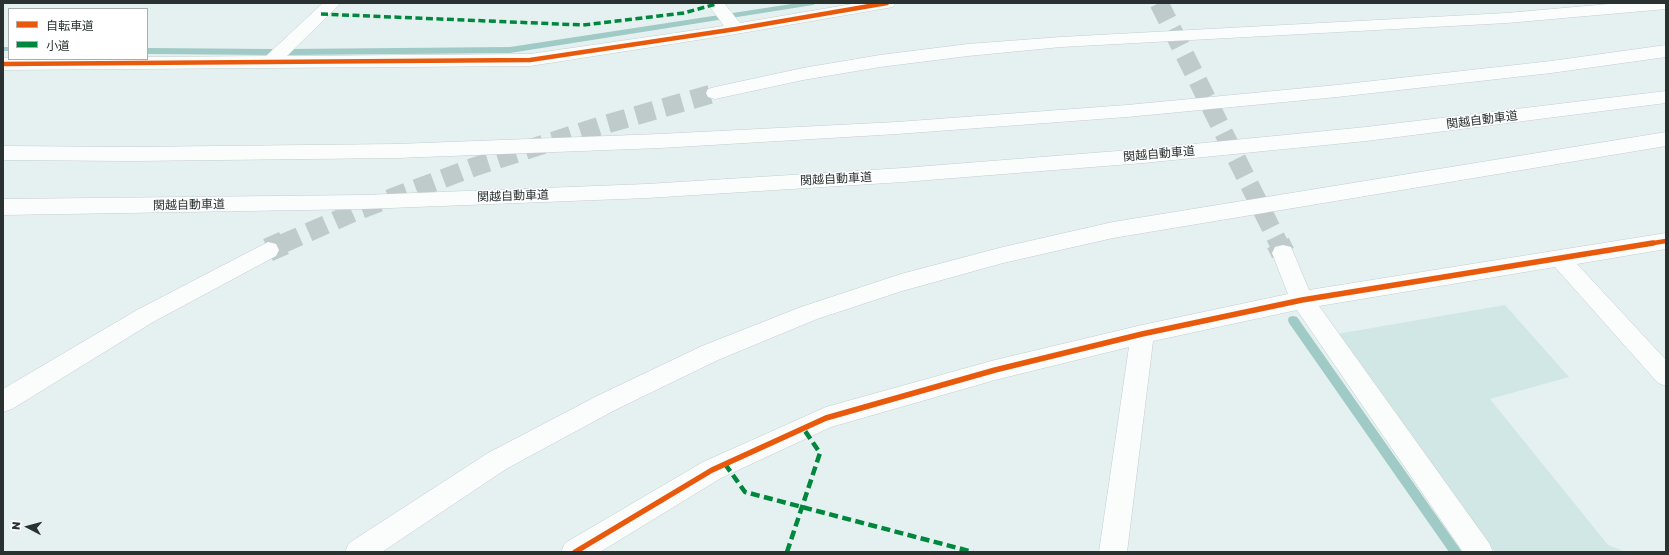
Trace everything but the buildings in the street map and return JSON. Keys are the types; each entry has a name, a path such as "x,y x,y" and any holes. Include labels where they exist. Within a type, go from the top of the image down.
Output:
{"main road":[{"path":"269,63 333,3"},
{"path":"3,64 530,60 725,16 886,3"},
{"path":"715,93 803,74 880,61 968,50 1061,42 1499,18 1666,4"},
{"path":"3,153 131,154 405,150 660,142 889,129 1127,111 1337,91 1551,67 1666,52"},
{"name":"関越自動車道","path":"3,207 364,202 647,190 903,175 1143,156 1366,134 1666,96"},
{"path":"359,552 497,461 606,403 710,354 802,316 894,286 1003,255 1113,230 1666,139"},
{"path":"575,552 712,470 826,418 995,370 1142,334 1302,300 1666,241"},
{"path":"3,402 145,316 268,250"},
{"path":"1283,252 1302,300 1479,552"},
{"path":"1560,258 1666,376"},
{"path":"1113,552 1142,334"}],"shaded area":[{"path":"1505,305 1569,377 1490,399 1608,545 1626,552 1495,552 1337,334"}],"waterway":[{"path":"289,52 510,50 813,3"},
{"path":"3,49 8,49"},
{"path":"148,51 272,52"},
{"path":"1293,320 1456,552"}],"tunnel":[{"path":"1159,3 1279,244"},
{"path":"282,244 359,210 474,167 603,125 715,93"},
{"path":"268,250 284,243"},
{"path":"1278,243 1283,253"}],"marked path":[{"path":"321,14 583,25 684,13 716,4"},
{"path":"787,552 820,453 803,428"},
{"path":"725,464 745,492 973,552"}],"cycle path":[{"path":"3,64 530,60 736,29 887,3"},
{"path":"575,552 712,470 826,418 995,370 1142,334 1302,300 1666,241"}]}
